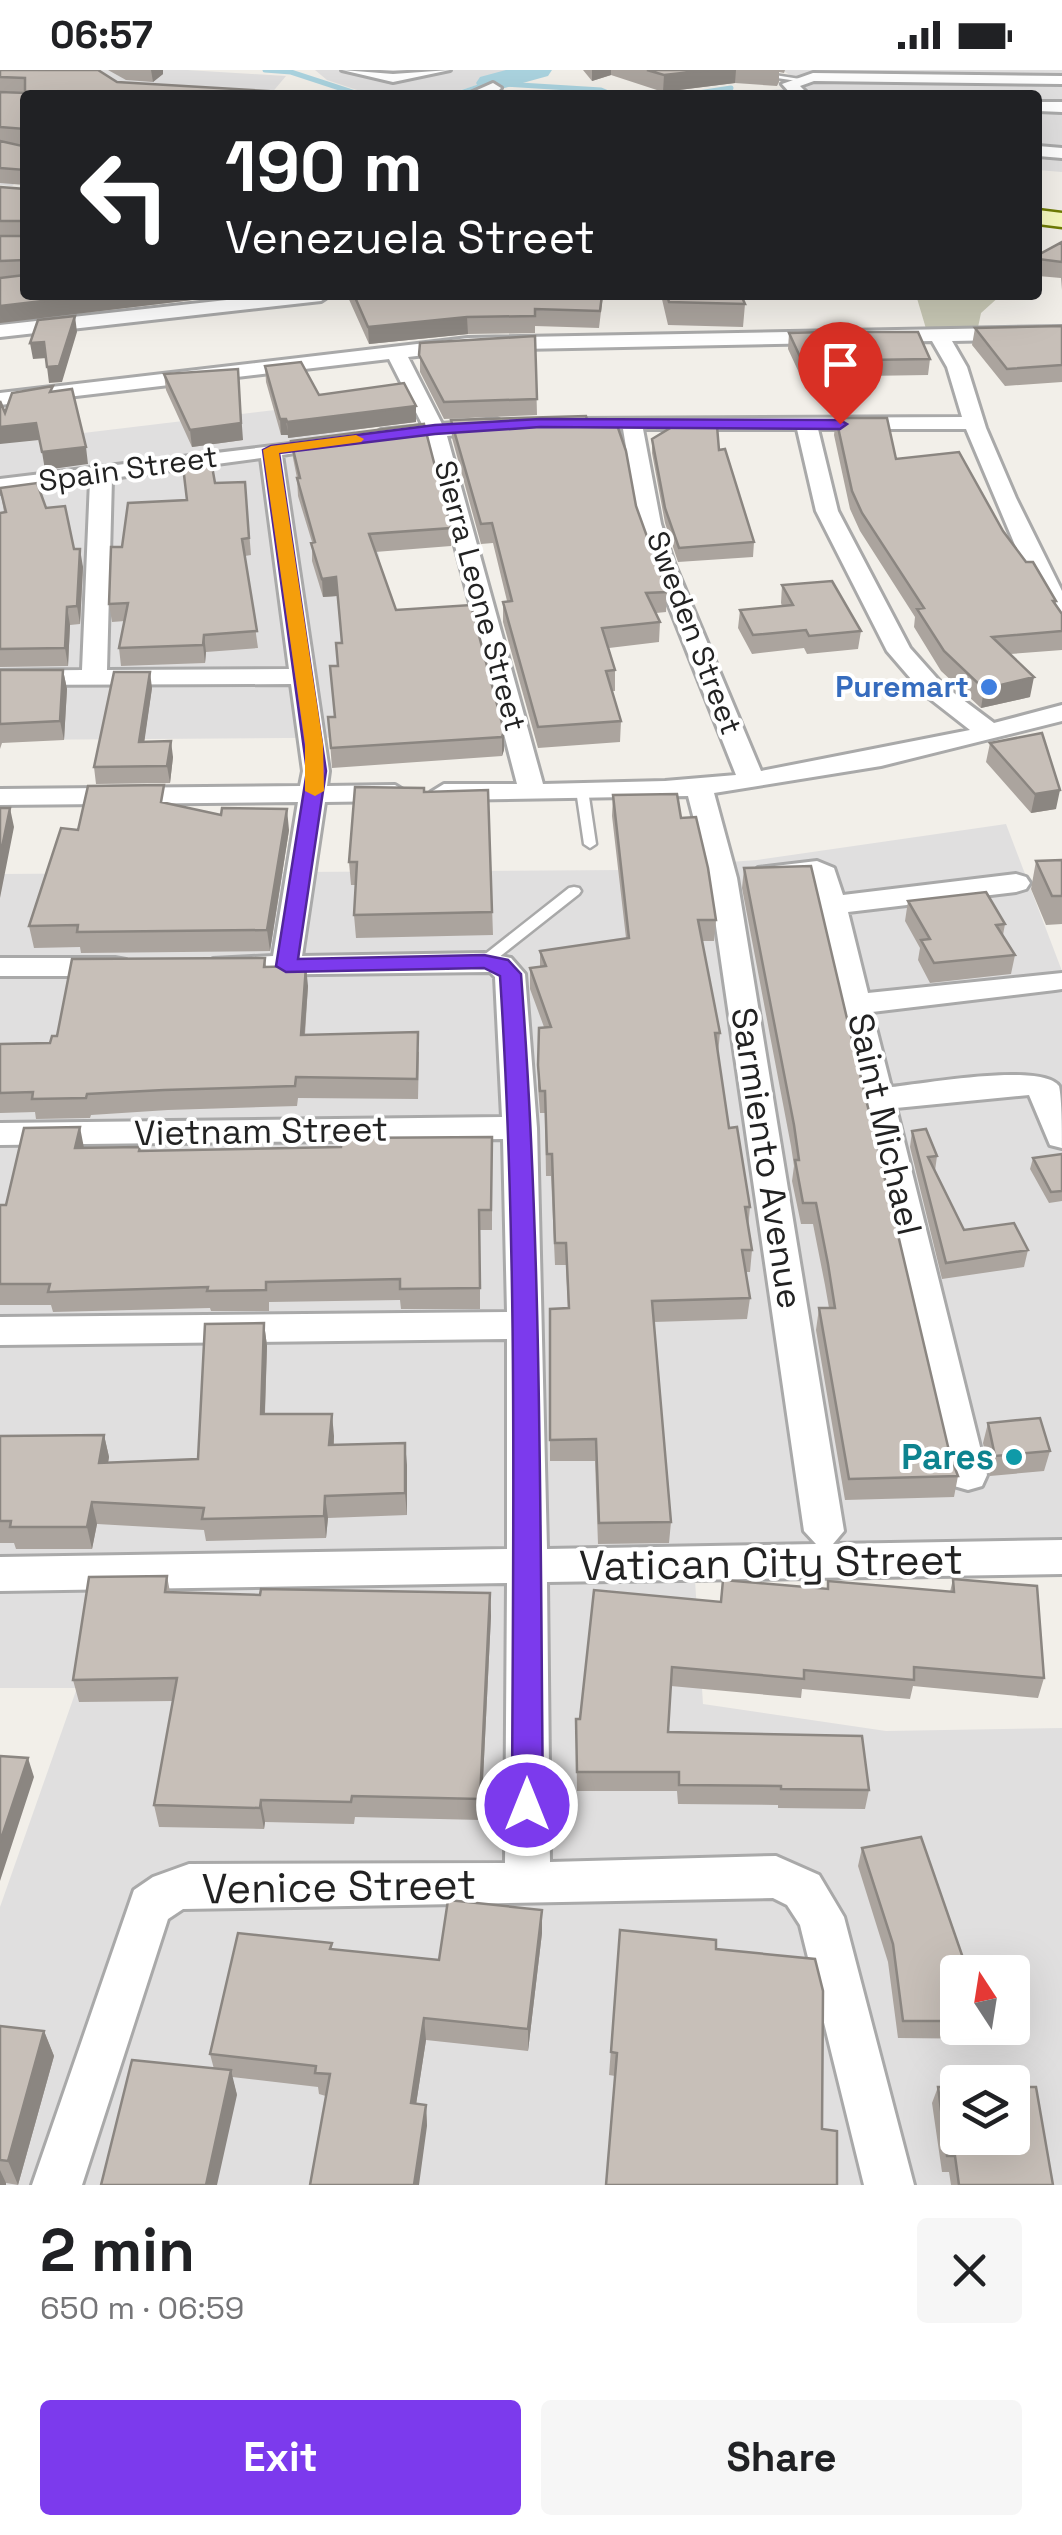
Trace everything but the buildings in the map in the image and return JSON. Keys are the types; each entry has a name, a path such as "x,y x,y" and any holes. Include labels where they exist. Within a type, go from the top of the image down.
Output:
{"street":[{"path":"349,70 393,78 443,70"},
{"path":"799,87 838,74 1041,75 1062,80"},
{"path":"488,90 493,88"},
{"path":"0,331 174,302 216,300"},
{"path":"0,399 468,344 1062,334"},
{"path":"938,336 951,351 974,423 1012,512 1062,612"},
{"name":"Sierra Leone Street","path":"396,350 435,430 532,791"},
{"path":"555,423 974,423"},
{"name":"Spain Street","path":"0,486 435,430 524,424"},
{"name":"Sweden Street","path":"632,424 650,524 663,563 752,780"},
{"path":"806,424 827,511 898,650 933,689 990,733"},
{"path":"271,450 314,744 314,794 286,966"},
{"path":"94,676 101,473"},
{"path":"0,678 302,676"},
{"path":"0,797 699,787 851,765 1062,713"},
{"name":"Sarmiento Avenue","path":"699,787 724,878 824,1531"},
{"name":"Saint Michael","path":"724,878 817,870 824,874 968,1476"},
{"path":"834,905 1016,883"},
{"path":"191,966 484,962 500,965 510,974 521,1128 526,1325 528,1884"},
{"path":"0,968 152,966"},
{"path":"857,1004 1055,981"},
{"path":"879,1099 1034,1084 1045,1090 1062,1137"},
{"name":"Vietnam Street","path":"0,1134 521,1128"},
{"path":"0,1330 526,1325"},
{"name":"Vatican City Street","path":"0,1574 1062,1558"},
{"name":"Venice Street","path":"57,2185 150,1905 169,1892 190,1885 528,1884 776,1877 803,1890 821,1917 889,2185"}],"lane":[{"path":"728,70 799,87"},
{"path":"582,790 590,844"},
{"path":"484,962 574,891"}],"shaded area":[{"path":"0,70 187,70 286,76 274,90 20,90 20,179 12,186 0,185"},
{"path":"315,70 528,70 461,90 357,90 327,80"},
{"path":"782,70 1062,70 1062,172 1042,170 1042,90 771,90 782,89 790,75"},
{"path":"917,300 995,300 981,313 977,332 927,332"},
{"path":"349,401 414,737 0,740 0,443"},
{"path":"1006,824 1062,971 1062,1548 693,1549 703,1704 886,1731 1062,1728 1062,2185 0,2185 0,1907 77,1688 0,1688 0,874 624,870 757,860"}],"waterway":[{"path":"265,70 291,72 346,90"},
{"path":"490,83 538,70"},
{"path":"469,90 490,83 601,90"},
{"path":"718,90 731,88"}],"slow traffic":[{"path":"315,791 314,744 271,450 356,439"}],"place":[{"name":"Puremart","path":"989,687"},
{"name":"Pares","path":"1014,1457"}],"route":[{"path":"527,1805 526,1325 521,1128 510,974 500,965 484,962 286,966 316,771 271,450 435,430 540,423 840,424"}]}
